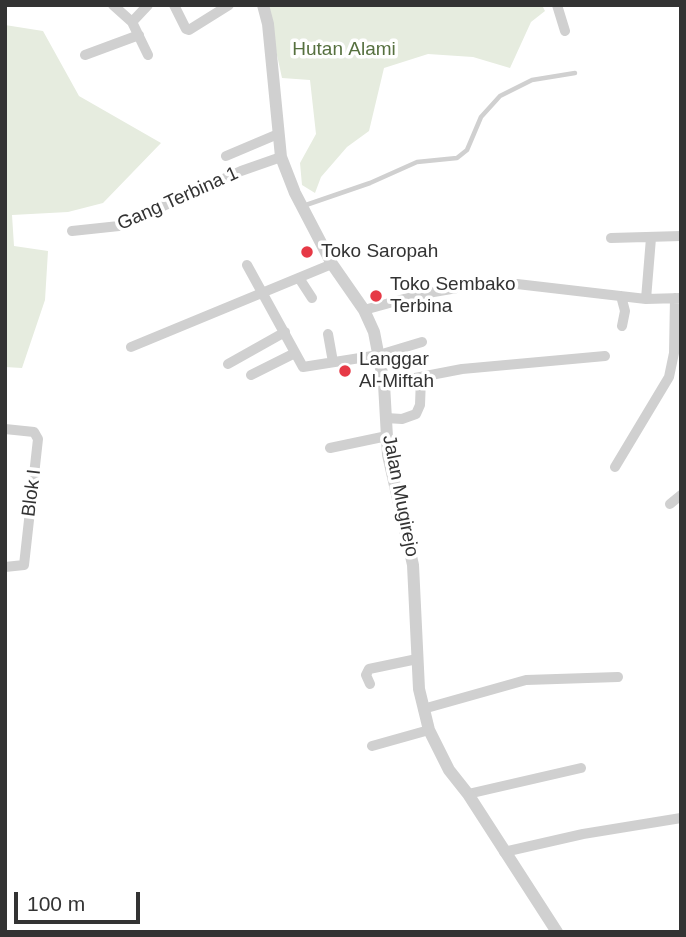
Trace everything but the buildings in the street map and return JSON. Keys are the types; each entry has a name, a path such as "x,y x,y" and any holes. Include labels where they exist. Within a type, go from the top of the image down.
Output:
{"street":[{"path":"113,5 132,22 148,55"},
{"path":"132,22 148,5"},
{"path":"174,5 189,30 229,5"},
{"name":"Jalan Mugirejo","path":"262,5 268,24 281,157 302,207 332,264 365,310 379,355 384,384 387,436 413,565 417,659 423,709 429,730 438,753 468,793 557,932"},
{"path":"556,5 565,31"},
{"path":"85,54 139,35"},
{"path":"226,156 278,134"},
{"name":"Gang Terbina 1","path":"72,231 119,226 241,170 281,157"},
{"path":"611,238 681,236"},
{"path":"646,299 651,238"},
{"path":"131,347 332,264"},
{"path":"247,265 304,367 379,355 422,342"},
{"path":"299,278 312,298"},
{"path":"365,310 422,294 480,284 517,284 646,299 678,298 677,346 669,377 615,467"},
{"path":"621,296 625,311 622,326"},
{"path":"228,363 285,332"},
{"path":"328,334 333,362"},
{"path":"251,375 295,353"},
{"path":"384,384 462,369 605,356"},
{"path":"386,418 402,419 416,414 420,405 421,378"},
{"name":"Blok I","path":"5,429 34,432 38,439 24,565 5,568"},
{"path":"330,447 387,436"},
{"path":"670,504 681,495"},
{"path":"370,684 366,675 369,669 417,659"},
{"path":"423,709 526,680 618,677"},
{"path":"372,746 429,730"},
{"path":"468,793 581,768"},
{"path":"504,852 583,834 681,818"}],"lane":[{"path":"302,207 370,183 417,162 457,158 467,150 481,117 500,96 532,80 575,72"}],"green space":[{"name":"Hutan Alami","path":"266,5 542,5 545,11 531,22 510,68 473,57 428,54 384,68 369,131 347,147 321,177 315,193 302,185 300,163 316,134 310,80 282,78"},
{"path":"5,25 43,31 79,96 161,143 103,203 68,212 12,215 14,246 48,251 45,300 22,368 5,367"}],"place":[{"name":"Toko Saropah","path":"307,252"},
{"name":"Toko Sembako Terbina","path":"376,296"},
{"name":"Langgar Al-Miftah","path":"345,371"}]}
